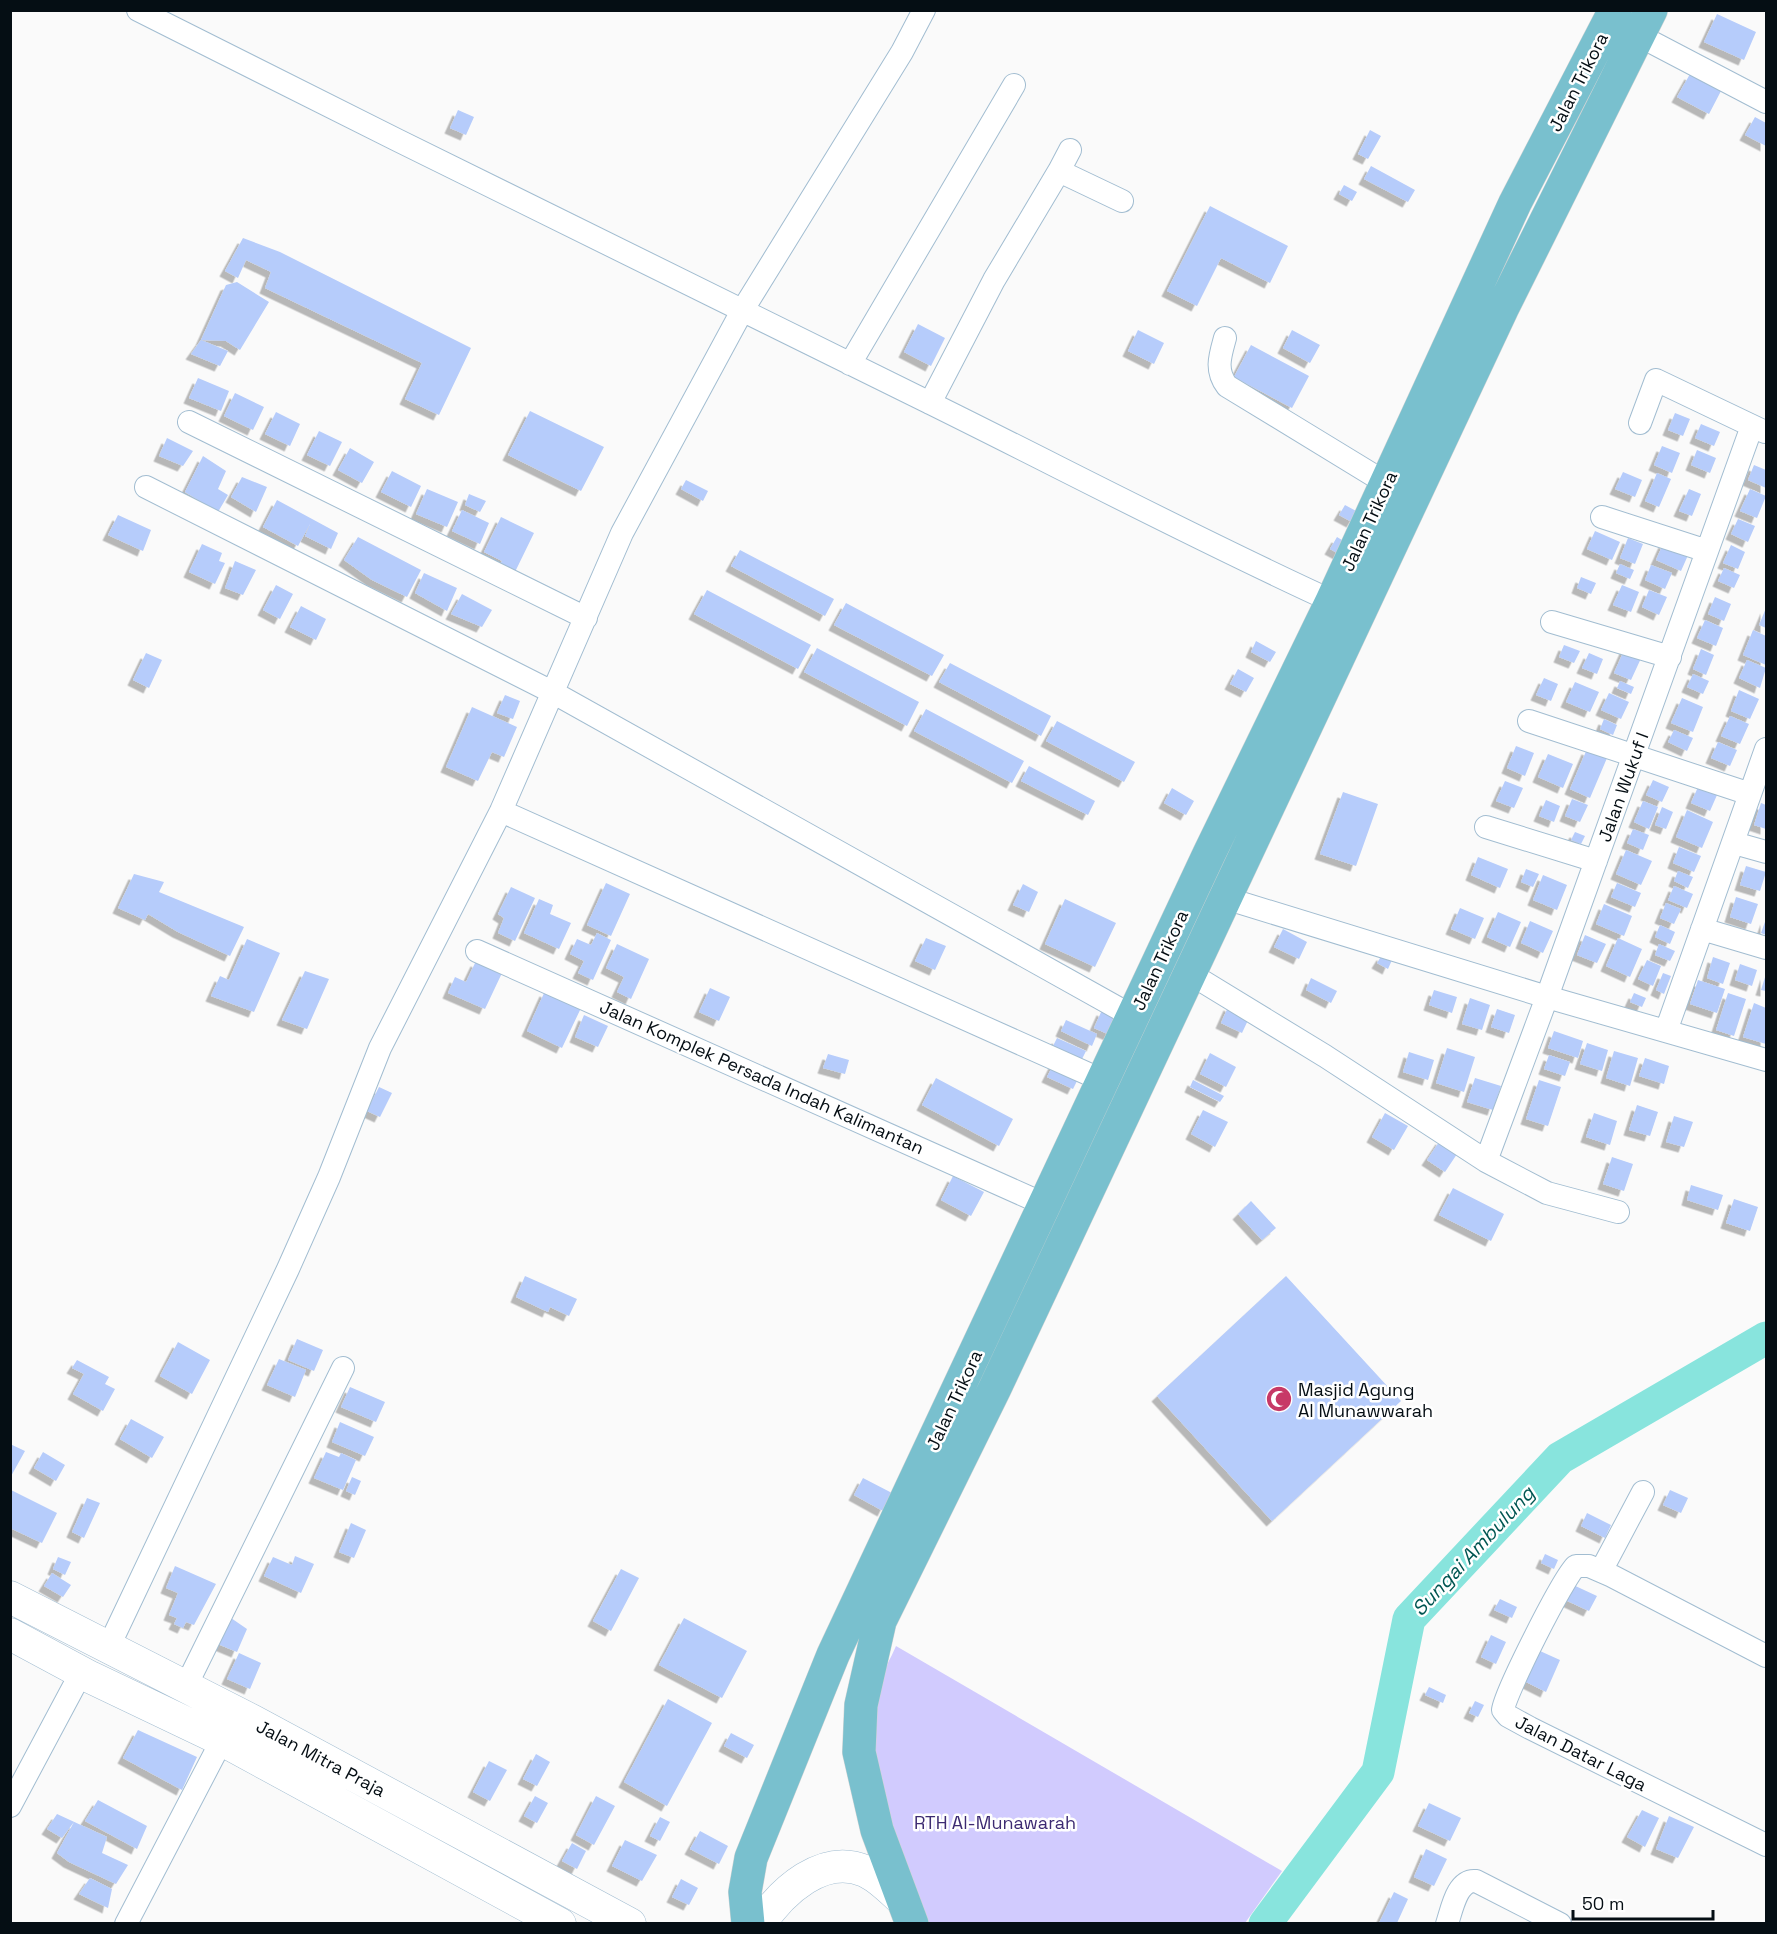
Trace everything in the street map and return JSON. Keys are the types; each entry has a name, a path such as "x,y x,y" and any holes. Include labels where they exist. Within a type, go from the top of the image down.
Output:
{"main road":[{"name":"Jalan Trikora","path":"907,1912 877,1830 859,1752 861,1705 880,1621 995,1388 1225,898 1310,681 1332,601 1515,203 1615,10"},
{"name":"Jalan Trikora","path":"748,1923 745,1892 751,1858 833,1655 1209,854 1310,681 1502,309 1645,23"},
{"path":"967,1373 995,1388"}],"street":[{"path":"138,10 454,171 930,403 1198,539 1332,601"},
{"path":"109,1646 284,1279 329,1177 380,1048 501,811 632,512 742,311 902,52 924,10"},
{"path":"1645,23 1767,102"},
{"path":"850,364 1014,85"},
{"path":"930,403 994,280 1070,150"},
{"path":"1059,171 1122,201"},
{"path":"1225,338 1218,365 1219,376 1227,386 1386,483"},
{"path":"1640,423 1656,380 1760,430"},
{"path":"189,422 586,618"},
{"name":"Jalan Wukuf I","path":"1486,1161 1547,998 1707,551 1760,430"},
{"path":"146,487 554,693 1134,1017"},
{"path":"1602,517 1707,551"},
{"path":"1552,622 1670,657"},
{"path":"1529,721 1750,794"},
{"path":"1666,1031 1767,749"},
{"path":"501,811 1104,1081"},
{"path":"1486,827 1596,861"},
{"path":"1734,843 1767,852"},
{"path":"1225,898 1547,998 1767,1060"},
{"path":"1702,929 1767,948"},
{"name":"Jalan Komplek Persada Indah Kalimantan","path":"477,951 1046,1205"},
{"path":"1189,973 1334,1062 1486,1161 1547,1193 1618,1212"},
{"path":"185,1688 343,1368"},
{"path":"1643,1492 1601,1571 1767,1656"},
{"name":"Jalan Datar Laga","path":"1601,1571 1582,1565 1576,1566 1568,1573 1504,1702 1504,1712 1767,1845"},
{"name":"Jalan Mitra Praja","path":"10,1597 253,1721 630,1923"},
{"name":"Jalan Mitra Praja","path":"10,1634 81,1673 222,1740 560,1923"},
{"path":"10,1806 81,1673"},
{"path":"126,1923 222,1740"},
{"path":"760,1923 772,1906 807,1876 828,1869 844,1867 865,1871 907,1912"},
{"path":"1447,1923 1455,1901 1467,1881 1476,1881 1560,1923"}],"green space":[{"name":"RTH Al-Munawarah","path":"896,1646 1282,1871 1245,1923 920,1923 882,1805 875,1775 872,1744 873,1714 879,1684"}],"building":[{"path":"1717,14 1756,32 1744,60 1704,42"},
{"path":"1690,74 1721,91 1709,114 1677,97"},
{"path":"458,110 474,117 466,135 450,128"},
{"path":"1755,117 1766,123 1766,146 1745,135"},
{"path":"1370,130 1381,136 1368,159 1358,154"},
{"path":"1371,166 1415,190 1408,202 1364,179"},
{"path":"1344,185 1357,192 1352,201 1339,194"},
{"path":"1210,206 1288,246 1270,283 1221,258 1197,306 1167,291"},
{"path":"243,238 280,252 471,348 439,415 405,399 422,363 265,288 271,272 246,260 238,278 225,271"},
{"path":"237,282 269,302 240,350 226,341 201,340 226,285"},
{"path":"918,324 945,338 931,366 904,352"},
{"path":"1138,330 1164,343 1154,364 1128,351"},
{"path":"1292,330 1320,345 1310,363 1283,348"},
{"path":"201,340 228,351 220,366 191,354"},
{"path":"1251,345 1309,376 1292,408 1234,377"},
{"path":"198,378 229,391 221,411 189,398"},
{"path":"235,393 264,407 253,430 224,416"},
{"path":"530,411 604,447 581,491 508,455"},
{"path":"276,412 300,424 290,446 265,434"},
{"path":"1675,413 1690,419 1683,436 1668,430"},
{"path":"1701,424 1720,432 1714,446 1695,438"},
{"path":"319,431 342,442 330,466 307,455"},
{"path":"167,438 193,451 183,466 159,456"},
{"path":"1662,446 1680,453 1672,473 1654,465"},
{"path":"350,448 374,462 362,483 338,470"},
{"path":"1697,450 1716,458 1710,473 1691,465"},
{"path":"203,456 226,471 218,489 228,495 218,512 185,492"},
{"path":"1754,465 1766,470 1766,488 1748,480"},
{"path":"392,471 421,486 411,507 381,492"},
{"path":"1623,472 1642,480 1635,497 1615,489"},
{"path":"1657,473 1671,479 1659,507 1645,501"},
{"path":"242,477 267,487 256,512 231,497"},
{"path":"686,480 708,491 703,501 681,489"},
{"path":"427,489 458,502 447,527 416,514"},
{"path":"1689,489 1701,494 1692,516 1679,511"},
{"path":"1750,489 1766,496 1757,518 1740,511"},
{"path":"469,494 486,501 480,512 465,505"},
{"path":"277,500 338,533 331,549 305,536 310,524 298,546 263,527"},
{"path":"1345,505 1358,512 1352,522 1339,515"},
{"path":"462,510 489,523 480,544 452,531"},
{"path":"118,515 151,530 143,551 108,535"},
{"path":"501,517 534,533 514,574 499,567 502,561 484,552"},
{"path":"1738,519 1755,526 1748,542 1731,534"},
{"path":"1595,531 1620,542 1612,560 1587,549"},
{"path":"358,537 421,570 407,597 372,580 344,560"},
{"path":"1337,537 1347,543 1341,555 1330,549"},
{"path":"1628,538 1643,544 1635,564 1620,558"},
{"path":"1664,542 1689,553 1681,571 1656,560"},
{"path":"202,544 222,553 219,561 225,563 215,584 189,572"},
{"path":"1731,545 1745,552 1738,569 1723,563"},
{"path":"740,550 834,599 825,616 731,566"},
{"path":"235,561 256,570 243,595 225,588"},
{"path":"1620,564 1634,570 1630,579 1616,573"},
{"path":"1651,565 1672,573 1665,589 1645,580"},
{"path":"1724,568 1740,575 1734,588 1718,581"},
{"path":"424,573 457,588 447,611 415,593"},
{"path":"1581,577 1596,583 1591,594 1577,588"},
{"path":"276,585 293,594 280,619 263,610"},
{"path":"1622,585 1639,592 1631,612 1613,605"},
{"path":"707,590 811,645 798,669 694,614"},
{"path":"1649,590 1667,597 1659,615 1642,607"},
{"path":"462,594 492,610 482,627 451,614"},
{"path":"1715,597 1731,604 1724,621 1708,614"},
{"path":"846,603 944,655 932,676 834,625"},
{"path":"301,606 326,619 316,640 290,627"},
{"path":"1766,608 1766,628 1759,625"},
{"path":"1705,620 1723,628 1716,646 1697,638"},
{"path":"1753,630 1766,636 1766,665 1743,655"},
{"path":"1256,641 1276,652 1270,662 1251,652"},
{"path":"1564,645 1580,651 1574,663 1559,657"},
{"path":"1626,646 1643,654 1631,680 1614,673"},
{"path":"817,648 919,702 907,726 804,672"},
{"path":"1701,649 1714,655 1706,675 1693,669"},
{"path":"146,653 162,660 149,688 133,680"},
{"path":"1589,653 1603,659 1597,674 1582,668"},
{"path":"1747,660 1766,668 1760,688 1739,678"},
{"path":"950,663 1051,716 1041,736 939,682"},
{"path":"1238,669 1254,678 1246,692 1230,684"},
{"path":"1693,674 1709,681 1703,694 1687,687"},
{"path":"1544,678 1558,684 1551,701 1536,695"},
{"path":"1620,681 1634,687 1631,694 1617,688"},
{"path":"1575,682 1599,692 1590,712 1566,702"},
{"path":"1739,690 1759,699 1750,719 1731,711"},
{"path":"1609,693 1629,702 1621,719 1601,710"},
{"path":"505,695 520,701 513,719 497,713"},
{"path":"1682,698 1703,707 1693,732 1671,723"},
{"path":"472,707 517,727 504,757 492,752 478,781 446,767"},
{"path":"926,709 1024,761 1012,783 914,731"},
{"path":"1730,716 1749,724 1740,744 1721,736"},
{"path":"1604,719 1617,725 1613,735 1600,729"},
{"path":"1057,721 1135,762 1124,782 1046,741"},
{"path":"1674,730 1693,738 1687,751 1668,742"},
{"path":"1718,742 1737,750 1730,766 1711,758"},
{"path":"1516,746 1534,753 1525,776 1507,768"},
{"path":"1587,749 1607,758 1590,798 1570,789"},
{"path":"1548,754 1573,764 1563,788 1538,777"},
{"path":"1029,766 1095,801 1088,815 1021,781"},
{"path":"1653,780 1669,787 1662,802 1646,795"},
{"path":"1505,781 1523,788 1514,808 1496,801"},
{"path":"1698,787 1717,795 1710,811 1691,803"},
{"path":"1172,788 1194,801 1186,815 1164,803"},
{"path":"1343,792 1378,804 1356,866 1320,854"},
{"path":"1572,799 1588,805 1580,822 1565,816"},
{"path":"1546,800 1560,806 1554,822 1539,816"},
{"path":"1643,801 1658,807 1649,829 1634,822"},
{"path":"1761,803 1766,805 1766,829 1754,825"},
{"path":"1662,807 1673,812 1666,829 1655,825"},
{"path":"1687,810 1713,822 1702,848 1676,837"},
{"path":"1633,829 1649,835 1643,850 1627,843"},
{"path":"1575,832 1585,836 1581,844 1571,840"},
{"path":"1679,847 1701,856 1694,872 1673,863"},
{"path":"1626,850 1652,861 1641,885 1616,874"},
{"path":"1478,857 1508,869 1500,888 1471,875"},
{"path":"1746,866 1766,872 1760,891 1740,885"},
{"path":"1526,869 1539,874 1533,887 1521,882"},
{"path":"1678,871 1693,877 1688,888 1674,881"},
{"path":"134,874 164,882 159,892 244,927 230,956 178,932 148,914 145,920 118,908"},
{"path":"1543,875 1567,885 1557,910 1533,900"},
{"path":"606,883 630,894 611,936 587,925"},
{"path":"1617,883 1641,893 1635,907 1611,897"},
{"path":"1023,884 1038,892 1029,912 1013,905"},
{"path":"1674,886 1693,894 1687,908 1668,900"},
{"path":"511,887 535,898 515,941 498,933 504,918 498,914"},
{"path":"1736,897 1758,904 1751,924 1730,917"},
{"path":"539,899 553,905 550,914 571,923 559,949 524,933"},
{"path":"1065,899 1116,923 1095,967 1045,944"},
{"path":"1666,903 1681,909 1674,924 1660,918"},
{"path":"1604,904 1632,916 1624,936 1596,924"},
{"path":"1460,908 1484,918 1475,939 1451,929"},
{"path":"1498,912 1521,922 1510,947 1487,937"},
{"path":"1766,919 1766,935 1761,933"},
{"path":"1530,921 1553,931 1543,953 1521,943"},
{"path":"1660,925 1675,932 1670,944 1655,937"},
{"path":"1283,929 1307,942 1299,959 1274,947"},
{"path":"597,933 611,940 593,980 578,973 584,961 570,954 577,939 591,945"},
{"path":"1585,935 1606,944 1597,963 1577,955"},
{"path":"926,938 946,946 935,970 915,961"},
{"path":"1618,938 1642,949 1630,977 1606,966"},
{"path":"247,939 280,953 254,1012 211,996 220,976 229,980"},
{"path":"617,944 649,959 631,999 617,992 624,977 606,968"},
{"path":"1659,944 1675,951 1670,961 1655,955"},
{"path":"1382,955 1392,960 1388,969 1377,963"},
{"path":"1713,957 1730,963 1723,984 1707,978"},
{"path":"1647,960 1661,966 1653,986 1638,979"},
{"path":"476,961 502,973 485,1009 448,993 455,977 466,982"},
{"path":"1740,964 1757,970 1752,986 1735,980"},
{"path":"305,971 329,979 307,1029 282,1020"},
{"path":"1663,973 1671,976 1664,994 1656,990"},
{"path":"1766,974 1766,991 1761,990"},
{"path":"1311,978 1337,991 1331,1003 1306,990"},
{"path":"1698,980 1725,989 1717,1013 1690,1004"},
{"path":"710,988 730,997 719,1021 699,1012"},
{"path":"1434,990 1457,997 1452,1013 1429,1005"},
{"path":"545,991 581,1008 562,1048 527,1031"},
{"path":"1634,993 1646,998 1642,1007 1630,1002"},
{"path":"1728,993 1746,999 1734,1036 1716,1030"},
{"path":"1470,998 1490,1005 1482,1030 1462,1024"},
{"path":"1754,1003 1766,1008 1766,1044 1743,1037"},
{"path":"1229,1005 1250,1016 1242,1033 1221,1023"},
{"path":"1497,1009 1515,1015 1509,1033 1491,1027"},
{"path":"1102,1010 1118,1017 1110,1035 1094,1028"},
{"path":"584,1015 608,1026 598,1047 575,1037"},
{"path":"1066,1020 1097,1034 1092,1046 1061,1031"},
{"path":"1554,1031 1583,1041 1578,1058 1548,1048"},
{"path":"1057,1038 1086,1051 1080,1063 1051,1050"},
{"path":"1587,1043 1608,1050 1602,1071 1580,1064"},
{"path":"1447,1048 1475,1057 1464,1092 1436,1083"},
{"path":"1614,1051 1638,1058 1630,1086 1606,1078"},
{"path":"1409,1052 1434,1060 1428,1080 1403,1072"},
{"path":"1210,1053 1236,1067 1226,1087 1200,1074"},
{"path":"828,1054 849,1060 845,1074 823,1068"},
{"path":"1549,1055 1570,1062 1565,1076 1544,1069"},
{"path":"1645,1058 1669,1066 1664,1084 1639,1076"},
{"path":"1055,1061 1081,1073 1073,1089 1047,1077"},
{"path":"936,1078 1013,1119 999,1146 922,1105"},
{"path":"1475,1078 1501,1086 1493,1110 1467,1102"},
{"path":"1193,1080 1224,1096 1220,1102 1190,1087"},
{"path":"1539,1080 1561,1087 1548,1126 1526,1119"},
{"path":"379,1087 392,1093 380,1117 367,1111"},
{"path":"1637,1105 1658,1112 1650,1136 1629,1130"},
{"path":"1203,1110 1228,1122 1215,1147 1191,1134"},
{"path":"1385,1113 1408,1126 1394,1150 1372,1137"},
{"path":"1594,1113 1617,1121 1610,1145 1586,1137"},
{"path":"1674,1116 1693,1122 1684,1147 1666,1142"},
{"path":"1441,1139 1459,1151 1445,1172 1427,1160"},
{"path":"1612,1157 1633,1164 1624,1191 1603,1184"},
{"path":"953,1176 984,1192 971,1216 941,1200"},
{"path":"1691,1185 1723,1195 1718,1210 1687,1200"},
{"path":"1453,1188 1504,1214 1491,1241 1439,1215"},
{"path":"1734,1199 1758,1207 1750,1231 1726,1223"},
{"path":"1251,1201 1276,1228 1262,1240 1238,1214"},
{"path":"525,1276 577,1299 569,1316 550,1307 548,1312 516,1297"},
{"name":"Masjid Agung Al Munawwarah","path":"1286,1276 1401,1401 1272,1521 1157,1396"},
{"path":"297,1339 323,1350 314,1371 288,1360"},
{"path":"178,1342 210,1360 192,1394 160,1376"},
{"path":"279,1359 306,1370 295,1397 267,1385"},
{"path":"77,1360 109,1377 105,1384 115,1389 103,1411 73,1394 84,1374 72,1368"},
{"path":"350,1387 385,1402 376,1422 341,1407"},
{"path":"131,1419 164,1437 152,1458 120,1439"},
{"path":"340,1422 374,1437 365,1456 332,1442"},
{"path":"10,1444 25,1451 10,1478"},
{"path":"43,1452 65,1465 56,1481 34,1468"},
{"path":"326,1452 339,1457 341,1453 356,1460 343,1490 314,1478"},
{"path":"352,1477 361,1481 355,1495 346,1491"},
{"path":"863,1478 892,1493 883,1511 854,1495"},
{"path":"11,1490 57,1513 42,1543 10,1528"},
{"path":"1670,1490 1688,1498 1681,1513 1663,1505"},
{"path":"87,1498 100,1503 84,1538 72,1532"},
{"path":"1587,1513 1611,1525 1605,1538 1581,1526"},
{"path":"351,1523 366,1530 354,1558 339,1552"},
{"path":"1545,1554 1558,1560 1554,1569 1541,1563"},
{"path":"295,1556 314,1564 301,1593 264,1576 273,1557 292,1565"},
{"path":"58,1557 71,1562 65,1575 53,1569"},
{"path":"175,1566 216,1584 194,1625 186,1622 183,1628 174,1624 177,1618 169,1615 178,1593 166,1588"},
{"path":"621,1569 639,1578 611,1631 593,1621"},
{"path":"52,1573 71,1585 63,1597 44,1586"},
{"path":"1569,1583 1597,1596 1589,1611 1561,1598"},
{"path":"1500,1599 1517,1607 1512,1618 1494,1610"},
{"path":"231,1618 247,1629 237,1652 213,1642"},
{"path":"684,1618 747,1651 722,1698 659,1665"},
{"path":"1491,1635 1506,1642 1496,1664 1481,1657"},
{"path":"1540,1651 1560,1660 1546,1692 1526,1682"},
{"path":"239,1653 261,1663 250,1689 227,1679"},
{"path":"1429,1687 1446,1695 1443,1703 1425,1695"},
{"path":"668,1699 712,1723 667,1806 624,1782"},
{"path":"1475,1701 1484,1705 1478,1717 1469,1713"},
{"path":"138,1730 197,1757 182,1790 123,1758"},
{"path":"731,1733 754,1745 747,1758 724,1746"},
{"path":"536,1754 550,1762 537,1786 523,1779"},
{"path":"489,1761 507,1770 490,1801 473,1792"},
{"path":"535,1796 548,1803 537,1823 524,1816"},
{"path":"596,1796 615,1806 594,1845 576,1835"},
{"path":"98,1800 147,1826 137,1849 85,1821"},
{"path":"1429,1803 1461,1818 1450,1841 1418,1826"},
{"path":"1642,1810 1659,1818 1645,1847 1627,1837"},
{"path":"57,1814 107,1837 102,1853 128,1865 116,1884 69,1862 57,1853 74,1822 62,1838 47,1829"},
{"path":"1669,1816 1694,1827 1678,1858 1656,1849"},
{"path":"660,1817 670,1822 660,1841 650,1836"},
{"path":"700,1831 728,1846 719,1864 690,1849"},
{"path":"625,1840 657,1855 642,1881 612,1866"},
{"path":"572,1843 586,1851 577,1869 562,1861"},
{"path":"1426,1849 1447,1859 1434,1886 1414,1877"},
{"path":"90,1878 112,1889 108,1908 79,1894"},
{"path":"681,1879 698,1888 689,1905 672,1897"},
{"path":"1394,1892 1408,1899 1397,1923 1379,1923"}],"waterway":[{"name":"Sungai Ambulung","path":"1265,1924 1378,1772 1409,1619 1560,1458 1766,1338"}],"place":[{"name":"Masjid Agung Al Munawwarah","path":"1279,1399"}]}
